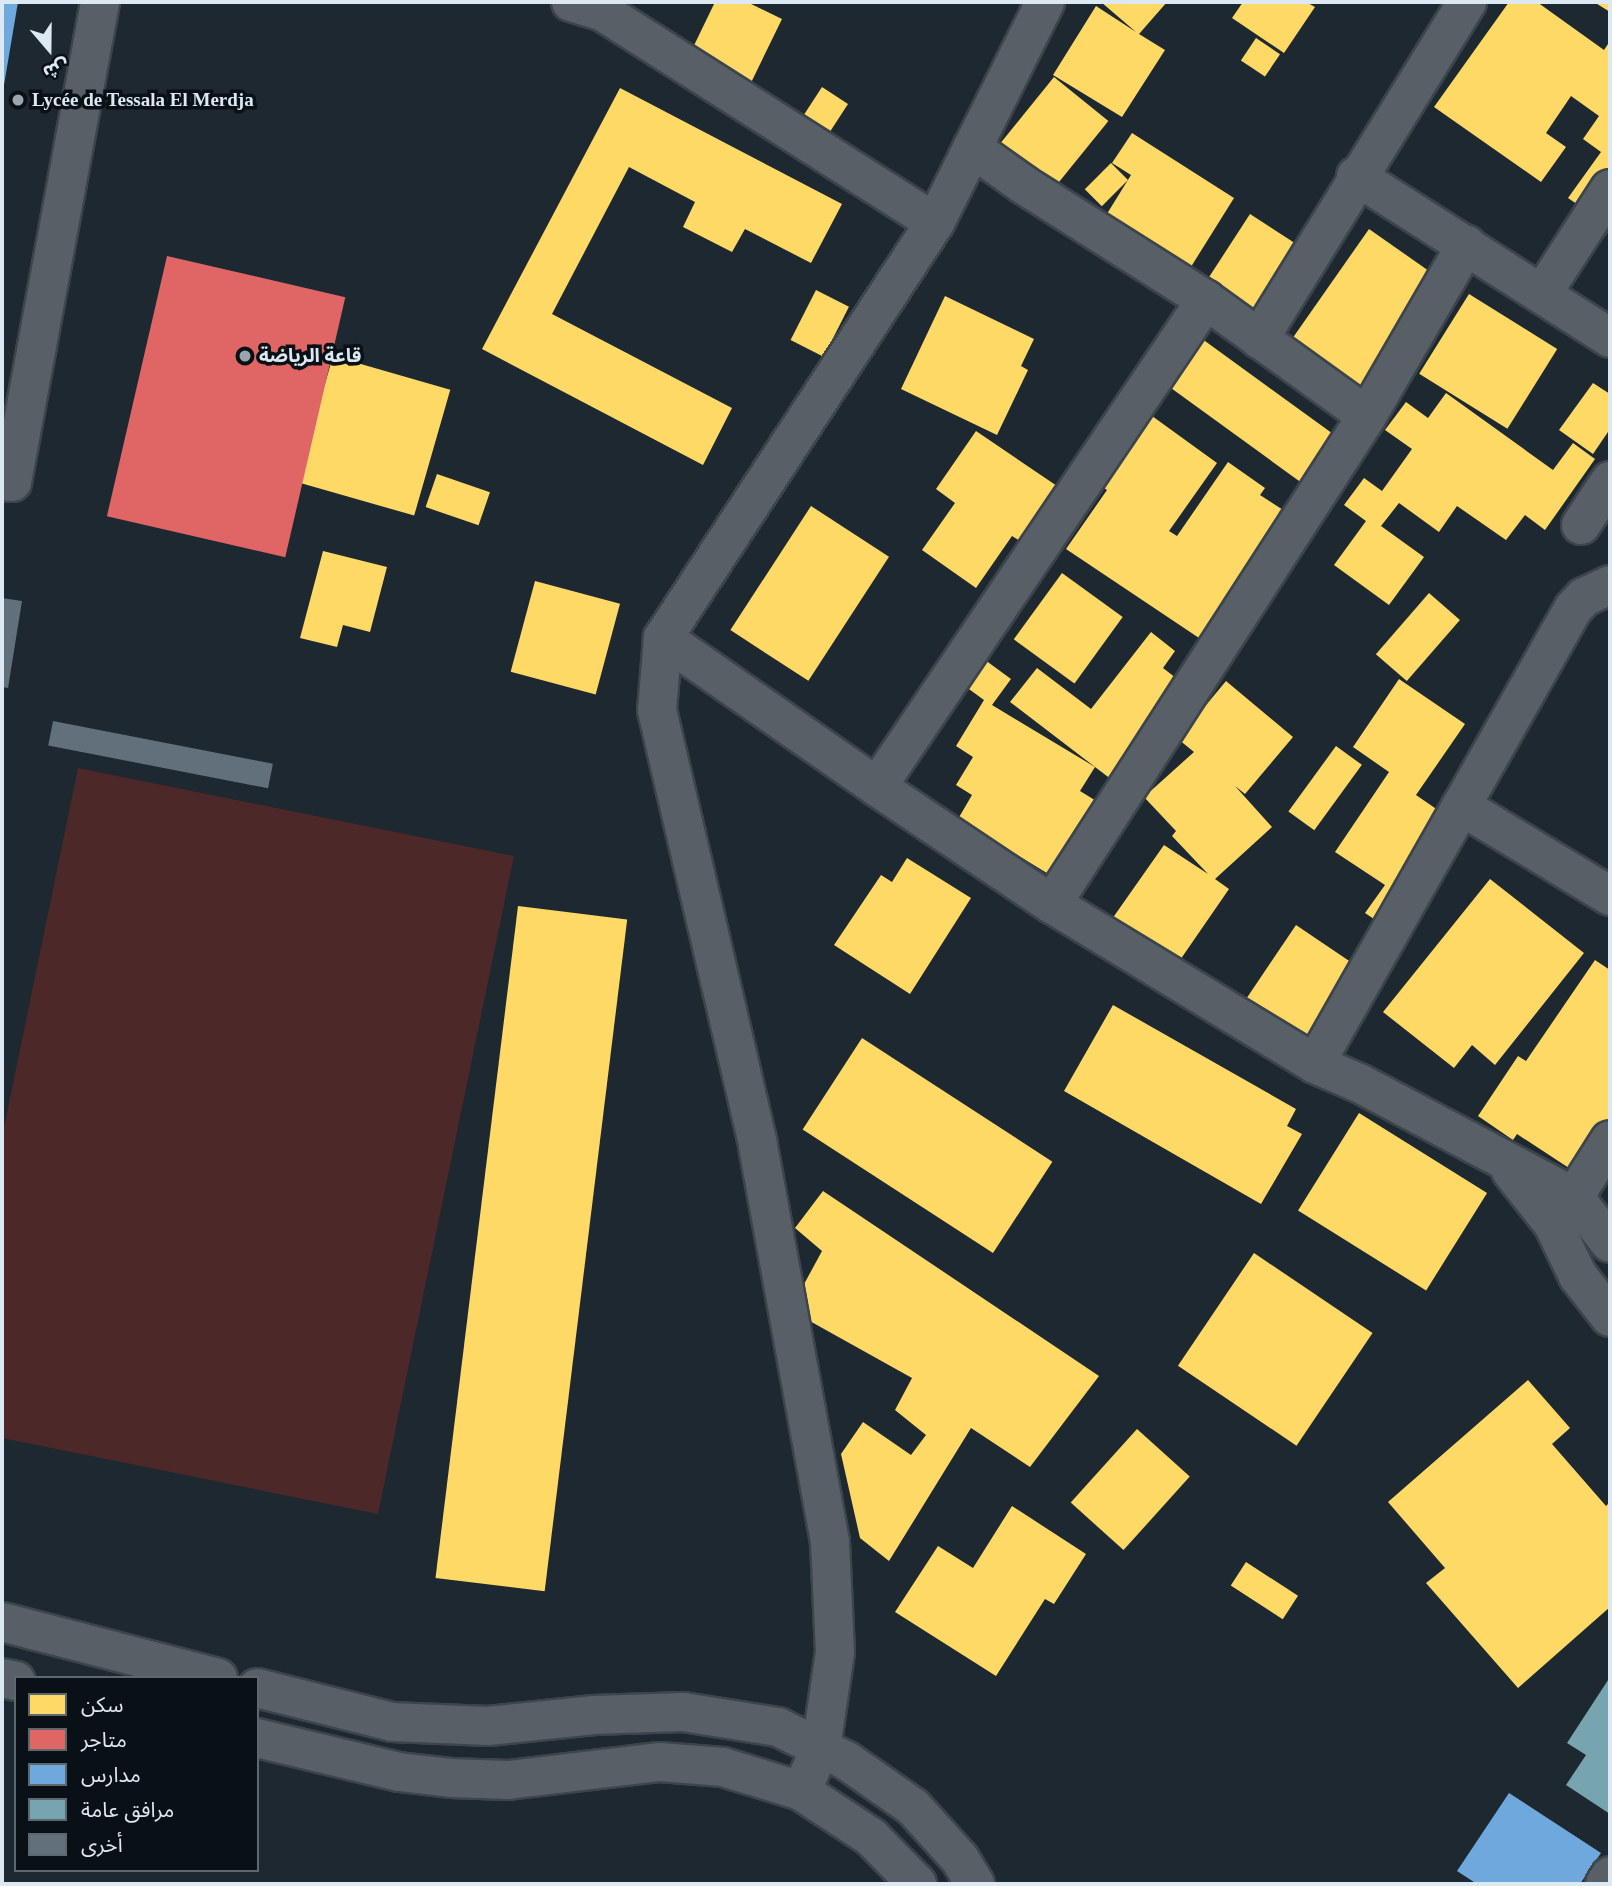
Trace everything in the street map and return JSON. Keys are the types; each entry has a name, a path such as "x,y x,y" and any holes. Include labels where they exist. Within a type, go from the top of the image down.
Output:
{"street":[{"path":"2,481 12,482 100,2"},
{"path":"571,2 603,12 935,223"},
{"path":"802,1791 821,1748 835,1652 830,1542 758,1144 657,710 663,638 935,223 1045,2"},
{"path":"1259,339 1356,176 1467,2"},
{"path":"972,148 1024,185 1206,300 1367,416"},
{"path":"1356,176 1610,338"},
{"path":"1542,294 1610,189"},
{"path":"1052,904 1367,416 1466,245"},
{"path":"877,787 1206,300"},
{"path":"1581,525 1610,481"},
{"path":"1315,1064 1573,609 1584,597 1610,584"},
{"path":"663,638 877,787 1052,904 1315,1064 1359,1083 1574,1197 1610,1243"},
{"path":"1461,806 1610,895"},
{"path":"1574,1197 1610,1139"},
{"path":"1503,1161 1553,1223 1578,1276 1610,1317"},
{"path":"2,1622 210,1676"},
{"path":"259,1689 392,1722 488,1726 594,1715 683,1712 778,1727 847,1761 913,1807 960,1858 975,1884"},
{"path":"259,1738 398,1772 452,1778 508,1780 660,1762 723,1767 802,1791 871,1837 917,1884"},
{"path":"1605,1884 1610,1876"}],"shaded area":[{"path":"78,768 514,856 378,1514 2,1438 2,1137"}],"building: سكن":[{"path":"715,2 747,2 782,19 746,93 685,64"},
{"path":"1101,2 1167,2 1139,34 1165,50 1122,117 1053,75 1096,6 1136,32"},
{"path":"1243,2 1306,2 1315,7 1284,53 1232,18"},
{"path":"1509,2 1537,2 1604,50 1610,41 1610,229 1575,278 1584,209 1568,198 1601,152 1583,139 1599,116 1571,96 1546,133 1566,147 1541,182 1434,107"},
{"path":"1594,2 1610,2 1610,12"},
{"path":"1256,38 1280,54 1265,77 1241,60"},
{"path":"1054,77 1108,121 1051,193 996,148"},
{"path":"822,87 848,104 826,137 800,121"},
{"path":"620,88 842,204 811,263 745,229 732,252 683,227 695,202 629,167 552,314 732,408 703,465 482,349"},
{"path":"1132,133 1234,198 1189,270 1105,217 1131,175 1112,163"},
{"path":"1111,163 1128,180 1102,206 1085,189"},
{"path":"1250,214 1307,251 1261,322 1204,285"},
{"path":"1369,229 1446,283 1367,395 1290,341"},
{"path":"816,290 849,307 824,357 791,340"},
{"path":"1469,294 1557,349 1507,429 1419,374"},
{"path":"945,296 1034,339 1021,366 1028,370 997,435 901,389"},
{"path":"1194,333 1336,436 1301,483 1160,380"},
{"path":"333,356 450,390 414,516 297,482"},
{"path":"1593,383 1610,394 1610,429 1593,454 1559,430"},
{"path":"1446,393 1553,470 1573,443 1595,459 1545,530 1525,515 1506,540 1457,506 1439,532 1399,503 1381,526 1424,557 1389,605 1334,565 1366,521 1344,505 1364,478 1382,491 1412,449 1385,430 1406,402 1428,418"},
{"path":"1141,408 1217,463 1169,531 1177,536 1228,462 1265,488 1260,495 1294,517 1208,644 1066,549 1107,490 1090,478"},
{"path":"976,431 1060,488 1023,543 1012,536 976,588 922,550 955,503 936,489"},
{"path":"437,474 490,492 479,525 426,507"},
{"path":"811,506 889,557 808,681 730,630"},
{"path":"323,551 387,567 370,632 343,625 337,647 300,638"},
{"path":"1062,573 1123,617 1074,683 1014,639"},
{"path":"535,581 620,604 596,695 511,672"},
{"path":"1429,593 1460,620 1407,681 1376,654"},
{"path":"1151,632 1175,651 1163,668 1185,685 1116,783 1010,702 1037,668 1091,709"},
{"path":"981,657 1011,679 992,705 1095,767 1080,791 1106,807 1060,881 958,819 972,795 956,785 973,757 956,746 984,700 962,684"},
{"path":"1399,679 1465,724 1416,795 1448,817 1377,921 1365,913 1385,885 1335,852 1389,772 1353,747"},
{"path":"1226,681 1293,737 1245,794 1235,786 1272,827 1215,879 1229,889 1178,963 1112,919 1164,845 1208,874 1172,836 1176,831 1144,797 1194,752 1178,739"},
{"path":"1336,746 1362,765 1314,830 1288,812"},
{"path":"907,858 971,898 910,994 834,945 881,875 892,882"},
{"path":"1490,879 1584,953 1495,1065 1472,1045 1454,1068 1383,1012"},
{"path":"518,906 627,919 545,1591 435,1578"},
{"path":"1296,925 1365,971 1311,1052 1242,1005"},
{"path":"1595,960 1610,970 1610,1123 1572,1170 1517,1134 1513,1140 1478,1116 1518,1056 1526,1061"},
{"path":"1113,1005 1296,1109 1287,1126 1302,1134 1261,1204 1064,1091"},
{"path":"862,1038 1052,1162 993,1253 803,1129"},
{"path":"1359,1113 1487,1193 1426,1291 1298,1211"},
{"path":"823,1191 1099,1376 1030,1467 971,1428 889,1561 860,1538 841,1454 863,1422 911,1455 926,1435 895,1410 912,1378 790,1310 822,1251 795,1228"},
{"path":"1254,1253 1373,1333 1297,1446 1178,1366"},
{"path":"1528,1380 1570,1428 1552,1444 1606,1506 1610,1502 1610,1607 1518,1688 1426,1583 1445,1568 1388,1502"},
{"path":"1137,1429 1190,1477 1124,1550 1071,1503"},
{"path":"1012,1506 1086,1554 1054,1604 1045,1599 996,1676 895,1612 938,1546 973,1568"},
{"path":"1246,1562 1298,1596 1283,1619 1231,1585"}],"building: متاجر":[{"path":"167,256 345,297 285,557 107,516"}],"building: مدارس":[{"path":"2,2 18,2 3,91 2,91"},
{"path":"1509,1793 1601,1853 1580,1884 1477,1884 1457,1871"}],"building: مرافق عامة":[{"path":"1610,1677 1610,1814 1566,1785 1586,1755 1567,1743"}],"building: أخرى":[{"path":"2,598 22,601 8,688 2,687"},
{"path":"53,721 273,764 268,788 48,746"}],"place":[{"name":"Lycée de Tessala El Merdja","path":"18,100"},
{"name":"قاعة الرياضة","path":"245,356"}]}
